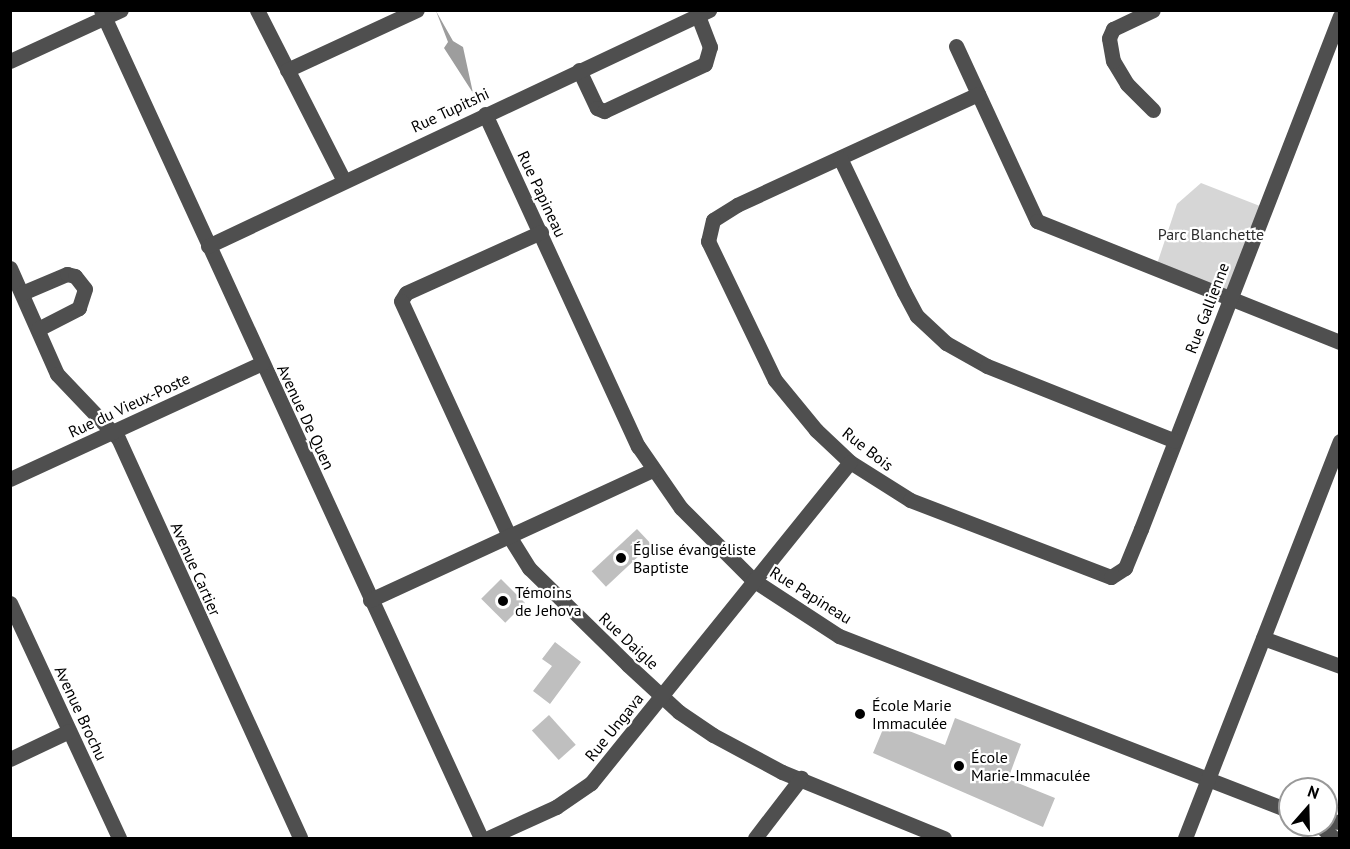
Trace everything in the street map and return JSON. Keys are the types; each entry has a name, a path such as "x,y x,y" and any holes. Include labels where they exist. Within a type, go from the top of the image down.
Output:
{"street":[{"path":"10,61 102,14 121,10"},
{"path":"257,10 343,179"},
{"path":"287,70 417,10"},
{"path":"1153,10 1113,29 1109,38 1113,61 1126,84 1153,110"},
{"path":"579,70 597,108 604,111 705,64 710,47 703,13"},
{"name":"Rue Tupitshi","path":"208,246 343,179 703,13"},
{"name":"Avenue De Quen","path":"102,14 481,838"},
{"name":"Rue Gallienne","path":"1116,575 1125,568 1340,16"},
{"path":"956,46 1037,221 1340,342"},
{"path":"978,94 840,158 917,316 946,343 987,366 1175,441"},
{"name":"Rue Papineau","path":"485,114 653,470 681,508 753,580 839,636 1278,806"},
{"name":"Rue Bois","path":"840,158 737,205 713,220 710,227 708,241 775,380 816,430 850,462 910,500 1088,569 1116,575"},
{"name":"Rue Daigle","path":"541,232 406,293 402,305 509,536 529,568 663,696 737,750 944,838"},
{"name":"Avenue Cartier","path":"10,268 57,374 114,431 300,838"},
{"path":"22,293 67,274 75,276 85,289 79,308 38,329"},
{"name":"Rue du Vieux-Poste","path":"10,479 262,363"},
{"path":"1185,838 1340,441"},
{"name":"Rue Ungava","path":"488,838 556,807 591,783 850,462"},
{"path":"370,600 653,470"},
{"name":"Avenue Brochu","path":"10,603 119,838"},
{"path":"1263,638 1340,666"},
{"path":"10,759 69,731"},
{"path":"755,838 801,778"}],"green space":[{"name":"Parc Blanchette","path":"1201,183 1265,208 1228,301 1155,270 1177,204"}],"shaded area":[{"path":"436,11 453,41 463,47 473,93 444,48 448,42"}],"building":[{"name":"Église évangéliste Baptiste","path":"637,529 651,544 606,587 592,571"},
{"name":"Témoins de Jehova","path":"501,579 525,603 505,623 481,599"},
{"path":"555,642 581,662 550,704 533,691 552,666 542,659"},
{"path":"549,715 576,745 559,760 532,730"},
{"name":"École Marie-Immaculée","path":"955,718 1021,744 1008,779 1055,798 1043,827 873,753 886,722 945,745"}],"place":[{"name":"Église évangéliste Baptiste","path":"621,558"},
{"name":"Témoins de Jehova","path":"503,601"},
{"name":"École Marie Immaculée","path":"860,714"},
{"name":"École Marie-Immaculée","path":"959,766"}]}
